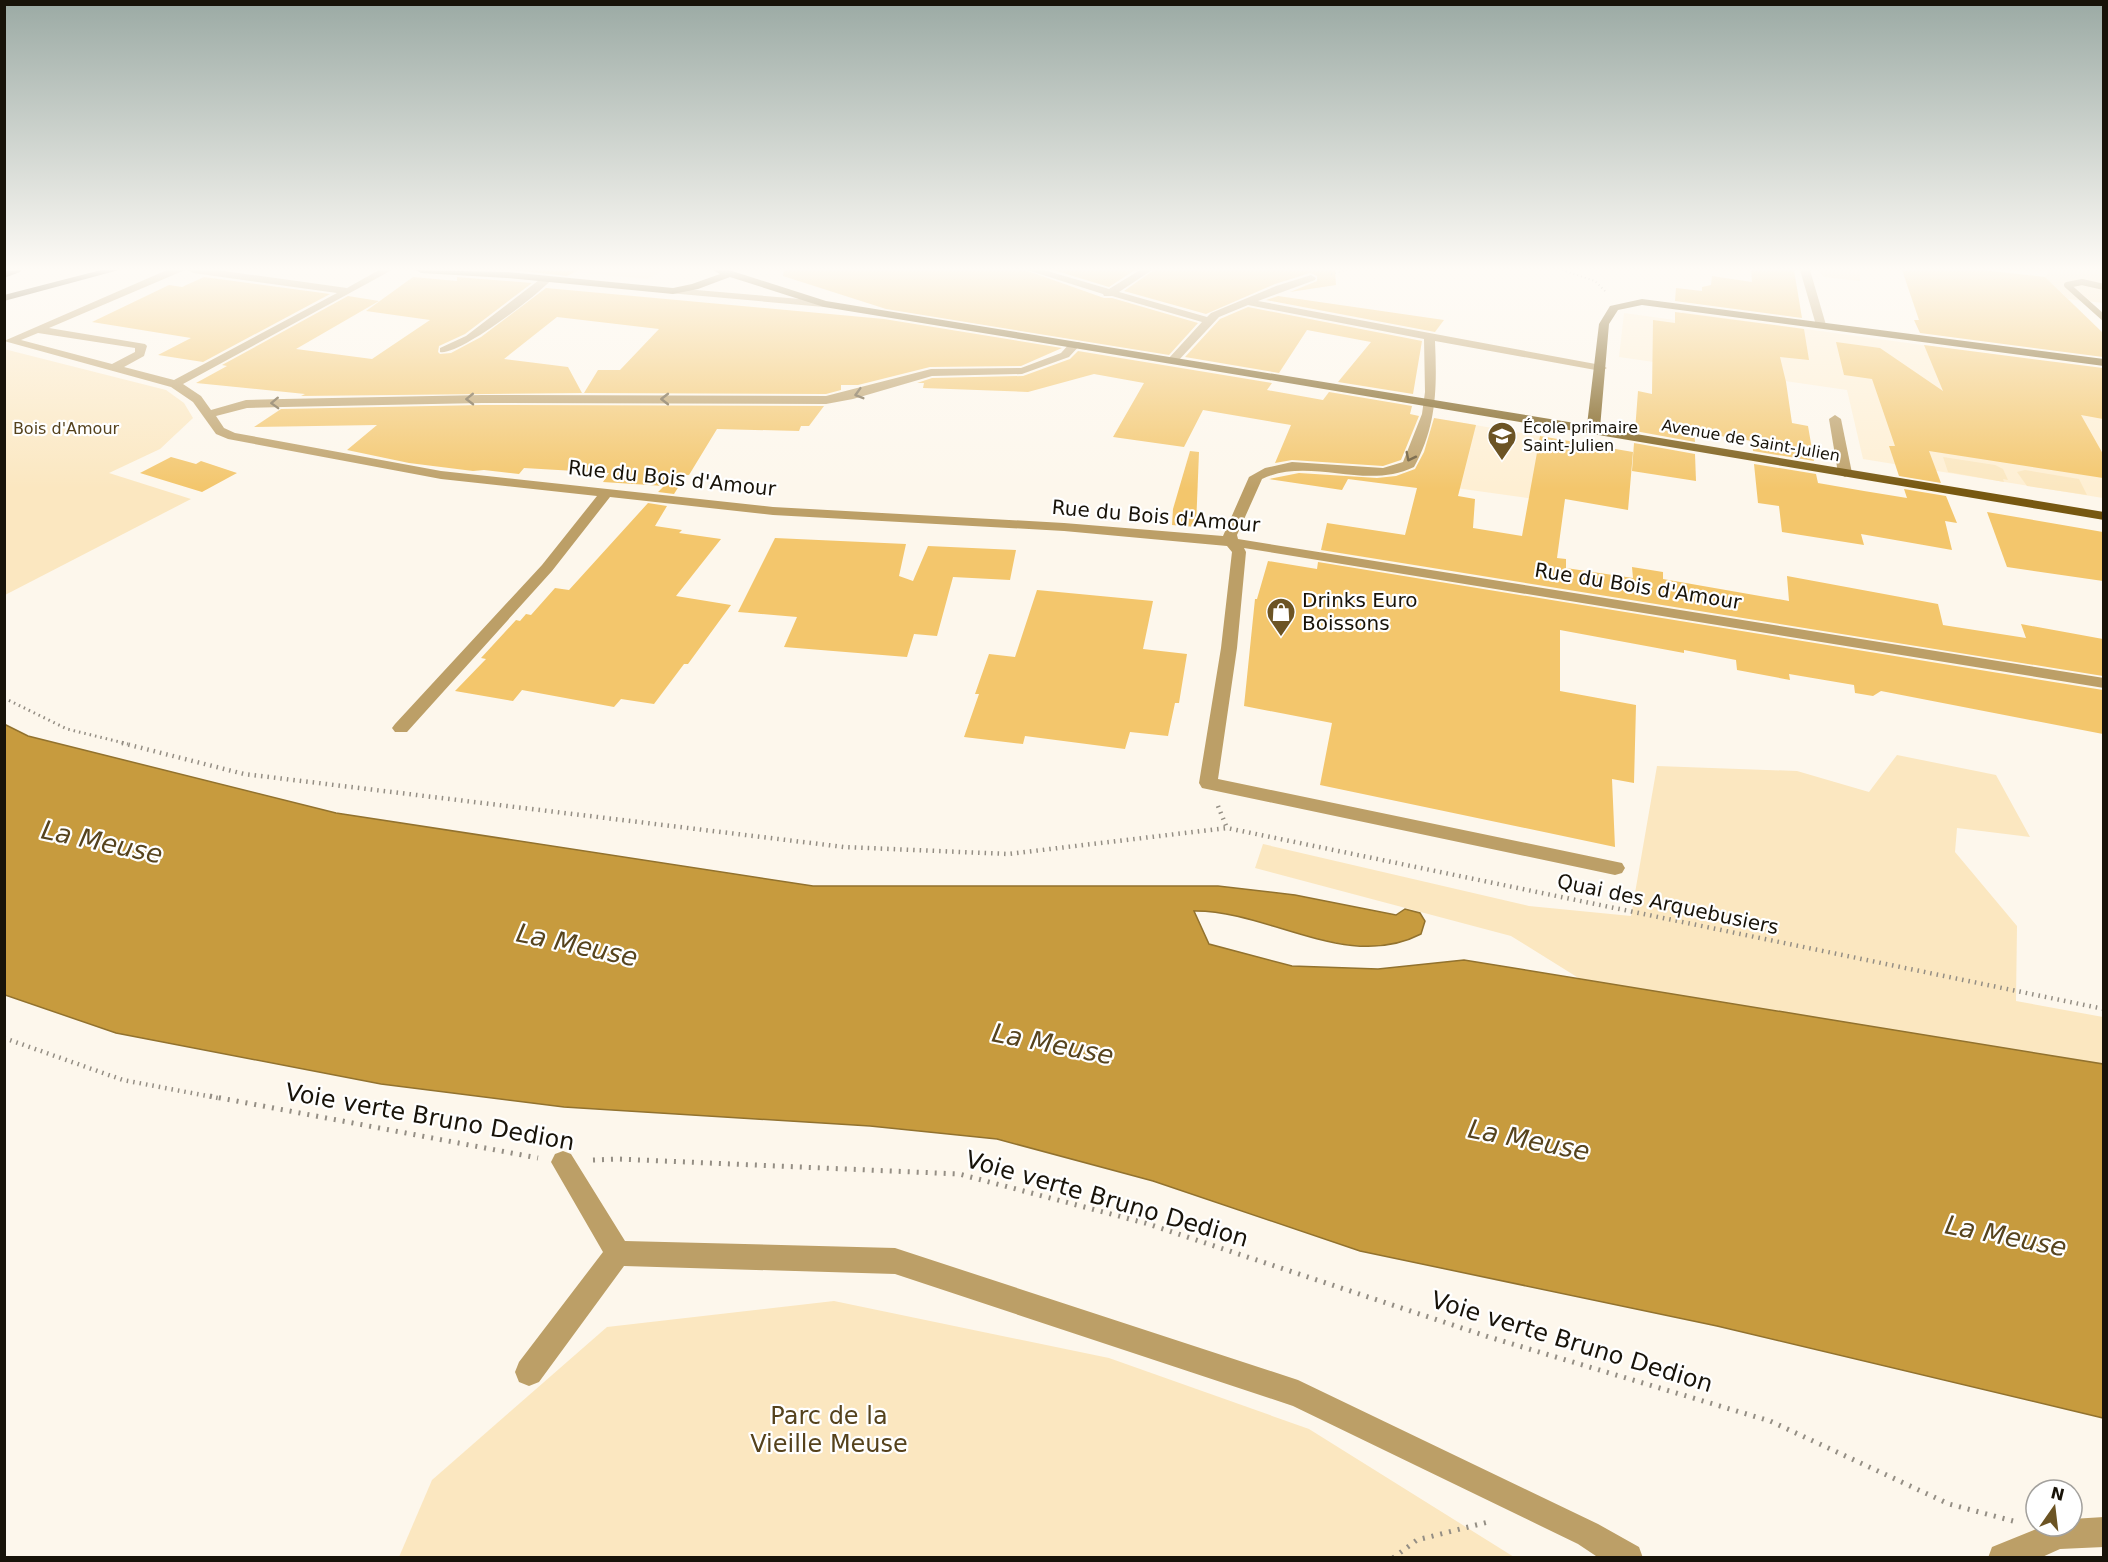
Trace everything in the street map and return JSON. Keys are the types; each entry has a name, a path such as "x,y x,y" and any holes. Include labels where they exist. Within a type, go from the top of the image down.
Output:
{"main road":[{"name":"Avenue de Saint-Julien","path":"1068,343 2103,516"},
{"path":"1593,430 1603,343"},
{"path":"1950,343 2103,363"}],"street":[{"path":"17,343 175,384 252,343"},
{"path":"113,368 140,354 141,346 122,343"},
{"path":"444,350 459,343"},
{"path":"1173,360 1189,343"},
{"path":"1429,343 1431,392 1428,414 1413,454 1408,464 1402,469 1385,472 1302,466 1278,467 1256,477 1232,530 1232,542 1239,552 1229,648 1208,783 1615,868"},
{"path":"1461,343 1601,369"},
{"path":"210,414 246,404 295,402 482,399 826,400 849,396 931,373 1022,371 1065,355 1075,344"},
{"name":"Rue du Bois d'Amour","path":"175,384 197,399 210,414 220,431 232,436 441,476 773,511 1064,527 1232,542 2103,683"},
{"path":"1835,419 1845,473"},
{"path":"401,728 547,568 607,492"},
{"path":"563,1162 618,1253"},
{"path":"529,1372 618,1253"},
{"path":"618,1253 895,1261 1298,1394 1538,1509 1628,1557"},
{"path":"2003,1557 2060,1534 2103,1532"}],"path":[{"name":"Quai des Arquebusiers","path":"4,698 67,729 244,774 844,847 1008,854 1227,828 2103,1009"},
{"name":"Voie verte Bruno Dedion","path":"4,1038 123,1080 563,1162 618,1159 959,1174 1144,1223 1489,1337 1770,1421 1949,1504 2016,1522"},
{"path":"1393,1557 1418,1540 1538,1509"}],"shaded area":[{"path":"1621,343 1907,343 2097,369 2104,384 2103,498 1863,459 1847,390 1619,357"},
{"name":"École primaire Saint-Julien","path":"1446,420 1573,442 1564,503 1427,484"}],"green space":[{"name":"Bois d'Amour","path":"4,349 166,390 184,403 193,418 160,449 109,473 191,499 5,595"},
{"path":"1943,457 1995,465 2003,469 2008,480 2003,479 2004,482 1948,472"},
{"path":"2025,470 2079,479 2087,495 2027,486 2017,472"},
{"path":"1897,755 1996,775 2030,837 1957,828 1955,852 2017,926 2016,1001 2103,1017 2103,1092 1662,1030 1511,936 1255,868 1263,844 1529,906 1631,916 1657,766 1797,771 1869,792"},
{"name":"Parc de la Vieille Meuse","path":"834,1301 1109,1358 1309,1429 1514,1557 399,1557 432,1480 607,1327"}],"water":[{"name":"La Meuse","path":"4,724 28,736 336,813 813,886 1218,886 1295,895 1396,915 1405,909 1420,913 1425,921 1421,934 1393,944 1365,946 1337,943 1222,913 1194,911 1209,944 1292,966 1378,969 1464,960 2103,1064 2103,1418 1717,1326 1360,1251 1153,1181 997,1139 870,1126 564,1107 381,1084 116,1033 5,995"}],"building":[{"path":"182,343 239,343 203,362 158,355"},
{"path":"262,343 307,343 296,349 372,359 396,343 446,343 439,346 440,354 451,353 470,343 524,343 504,359 568,367 582,393 301,396 305,394 196,383 227,366 222,365"},
{"path":"646,343 1031,343 1062,348 1021,366 930,367 858,385 841,385 841,390 826,394 584,393 598,370 620,370"},
{"path":"1095,343 1180,343 1169,355"},
{"path":"1198,343 1299,343 1279,373 1185,357"},
{"path":"1370,343 1422,343 1413,394 1338,382"},
{"path":"1653,343 1806,343 1809,360 1780,357 1792,423 1808,426 1814,461 1753,451 1752,441 1694,432 1695,442 1635,431 1638,391 1652,394"},
{"path":"1836,343 1880,348 1943,391 1924,345 2103,368 2103,419 2081,415 2103,454 2103,478 1929,451 1941,483 1899,476 1889,446 1895,446 1872,379 1844,375"},
{"path":"1995,343 2103,343 2103,357"},
{"path":"1078,351 1272,383 1267,390 1323,400 1329,392 1412,406 1410,414 1419,416 1401,460 1383,466 1292,460 1275,463 1291,425 1203,410 1184,447 1113,437 1144,383 1094,374 1028,392 923,388 924,383 917,383 932,378 1023,376 1070,359"},
{"path":"482,405 824,406 809,426 801,426 799,431 717,429 689,475 686,475 674,494 658,492 664,486 603,482 609,473 524,468 519,474 473,471 409,463 347,450 377,425 254,427 281,409"},
{"path":"1434,418 1476,425 1458,496 1475,499 1473,528 1522,536 1540,436 1633,452 1628,510 1565,499 1557,558 1566,559 1566,568 1633,578 1632,567 1663,572 1663,579 1789,601 1787,576 1938,604 1943,625 2026,638 2021,624 2103,639 2103,676 1321,550 1327,523 1405,535 1417,488 1348,479 1342,490 1269,479 1299,473 1377,478 1396,476 1415,469 1424,452"},
{"path":"1634,443 1695,454 1696,481 1632,471"},
{"path":"1190,451 1199,452 1196,527 1172,525 1173,509"},
{"path":"171,457 196,464 201,461 237,473 202,492 140,473"},
{"path":"1754,464 1816,474 1818,483 1864,491 1907,498 1904,489 1946,496 1957,523 1945,521 1952,550 1861,534 1864,545 1782,532 1779,506 1758,503"},
{"path":"648,503 667,506 655,526 682,530 679,533 721,539 676,596 731,605 688,664 684,664 654,704 621,699 614,707 522,690 513,701 455,691 486,659 481,658 516,620 520,621 526,614 531,615 555,588 569,590"},
{"path":"1987,512 2103,532 2103,581 2007,567"},
{"path":"775,538 906,544 899,576 913,581 928,546 1016,550 1010,580 953,577 937,636 914,634 907,657 784,647 797,617 738,612"},
{"path":"1268,561 1317,569 1318,562 2103,690 2103,734 1881,691 1873,696 1855,693 1854,685 1789,674 1790,680 1737,670 1736,660 1684,650 1684,653 1560,630 1560,691 1636,705 1634,783 1612,779 1615,847 1320,785 1332,723 1244,706 1255,599 1257,599"},
{"path":"1037,590 1153,601 1143,649 1187,654 1179,703 1175,703 1168,736 1130,732 1125,749 1025,736 1023,744 964,737 979,694 975,694 989,654 1015,657"}],"place":[{"name":"École primaire Saint-Julien","path":"1502,462"},
{"name":"Drinks Euro Boissons","path":"1281,638"}]}
